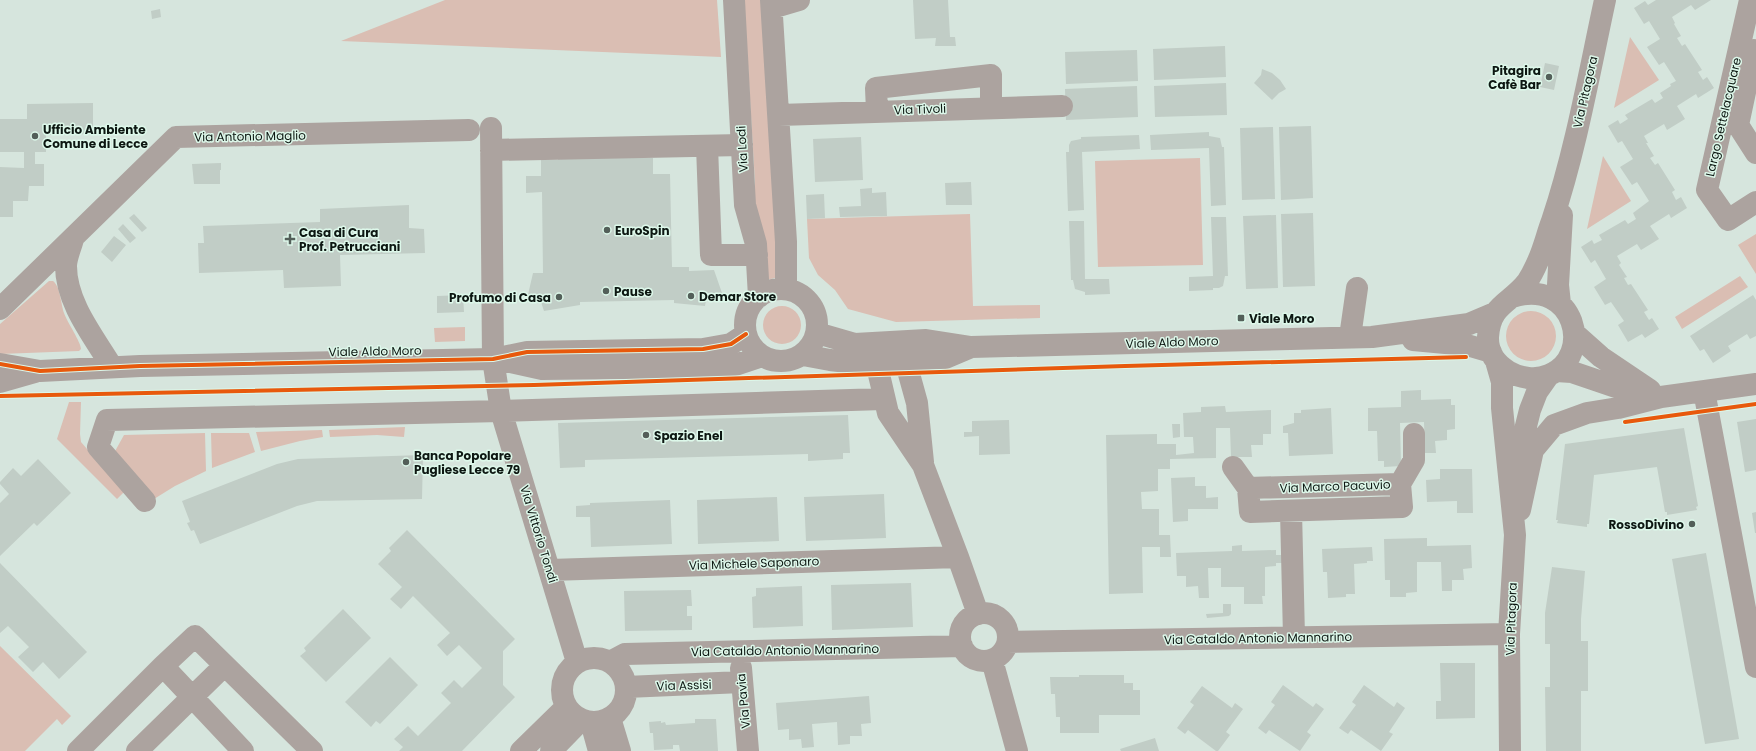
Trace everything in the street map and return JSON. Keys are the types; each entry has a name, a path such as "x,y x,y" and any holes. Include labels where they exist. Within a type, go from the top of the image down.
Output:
{"street":[{"name":"Via Lodi","path":"734,0 745,205 756,244 759,297"},
{"path":"786,289 786,242 771,4 799,0"},
{"name":"Via Pitagora","path":"1510,751 1509,634 1515,535 1502,408 1502,382 1488,339 1489,325 1495,313 1502,304 1512,297 1527,282 1538,260 1564,184 1605,0"},
{"name":"Largo Settelacquare","path":"1750,0 1707,190 1728,220 1756,202"},
{"name":"Largo Settelacquare","path":"1756,40 1738,125 1756,153"},
{"path":"877,111 876,88 991,75 991,108"},
{"name":"Via Tivoli","path":"779,115 1062,106"},
{"name":"Via Antonio Maglio","path":"0,309 176,137 469,130"},
{"path":"493,359 491,139 707,146 742,145"},
{"path":"707,146 711,255 757,255"},
{"name":"Via Pitagora","path":"1560,304 1558,278 1564,184"},
{"path":"73,239 66,266 70,291 79,316 96,340 112,367"},
{"path":"1350,337 1357,288"},
{"path":"786,289 804,297 816,313 817,333 812,345 803,354 790,360 775,361 762,356 752,346 746,334 746,320 750,307 759,297 772,290 786,289"},
{"name":"Via Pitagora","path":"1511,486 1530,410 1537,392 1552,373 1566,361 1573,348 1574,334 1568,312 1550,297 1537,293 1524,293 1512,297"},
{"name":"Viale Aldo Moro","path":"1372,337 1468,324 1495,313"},
{"name":"Viale Aldo Moro","path":"817,333 855,344 926,340 971,347 1372,337 1467,345 1494,357"},
{"name":"Viale Aldo Moro","path":"0,364 40,370 112,367 493,359 527,352 703,349 731,344 746,334"},
{"path":"1574,334 1601,357 1661,397"},
{"name":"Viale Aldo Moro","path":"803,354 836,361 856,363 907,361 945,358 971,347"},
{"name":"Viale Aldo Moro","path":"493,359 542,369 735,365 762,356"},
{"path":"1494,357 1507,371 1520,377 1535,379 1552,373 1572,372 1622,389 1661,397"},
{"name":"Via Vittorio Tondi","path":"493,359 501,411 577,662"},
{"path":"907,361 917,403 923,465"},
{"path":"876,362 888,413 923,465 958,556 978,614"},
{"name":"Viale Aldo Moro","path":"0,382 40,370"},
{"path":"1515,535 1533,450 1554,425 1587,413 1618,408 1661,397 1756,384"},
{"path":"1704,391 1756,667"},
{"path":"145,501 98,447 107,420 501,411 884,399"},
{"path":"1400,484 1414,460 1414,434"},
{"path":"1233,467 1248,488"},
{"name":"Via Marco Pacuvio","path":"1400,484 1402,507 1250,512 1248,488 1400,484"},
{"name":"Via Marco Pacuvio","path":"1291,511 1294,637"},
{"name":"Via Michele Saponaro","path":"550,570 958,556"},
{"path":"988,613 997,616 1004,623 1008,632 1008,642 1005,650 992,660 983,661 974,659 966,654 962,646 960,636 962,626 969,618 978,614 988,613"},
{"name":"Via Cataldo Antonio Mannarino","path":"1008,642 1509,634"},
{"path":"78,751 195,636 312,751"},
{"name":"Via Cataldo Antonio Mannarino","path":"610,662 625,654 962,646"},
{"name":"Via Pavia","path":"739,652 748,751"},
{"path":"521,751 581,725 623,705 626,687 621,673 610,662 594,658 577,662 565,674 561,690 581,725 599,751"},
{"path":"992,660 1017,751"},
{"path":"163,666 193,696 243,751"},
{"path":"137,751 224,666"},
{"name":"Via Assisi","path":"626,687 742,682"},
{"path":"551,751 581,725"},
{"path":"581,725 620,751"}],"shaded area":[{"path":"445,0 717,0 721,57 341,41"},
{"path":"744,0 762,0 778,238 775,278 766,280 755,201"},
{"path":"1630,37 1659,80 1614,108"},
{"path":"1603,156 1631,201 1587,229"},
{"path":"1200,158 1203,265 1098,267 1095,161"},
{"path":"970,214 973,306 1040,305 1040,318 896,322 848,309 835,290 818,275 809,258 807,219"},
{"path":"1756,234 1756,274 1738,245"},
{"path":"1740,276 1748,287 1682,329 1675,317"},
{"path":"49,281 53,281 57,287 64,313 81,349 79,351 0,354 0,324"},
{"path":"778,306 786,306 793,309 798,314 801,325 798,336 793,341 786,344 778,344 771,341 766,336 763,329 763,321 766,314 771,309"},
{"path":"1531,311 1540,313 1551,322 1556,336 1554,345 1545,356 1531,361 1522,359 1511,350 1506,336 1508,327 1517,316"},
{"path":"465,327 465,341 435,342 434,328"},
{"path":"69,402 81,402 81,442 124,492 117,499 57,439"},
{"path":"405,427 404,437 377,435 330,437 329,430"},
{"path":"322,430 323,437 261,451 256,432"},
{"path":"205,433 206,471 175,486 154,499 114,453 124,435"},
{"path":"211,433 249,433 255,452 212,468"},
{"path":"0,646 71,716 62,725 57,719 25,751 0,751"}],"building":[{"path":"913,0 948,0 950,37 955,37 956,46 935,46 936,38 915,39"},
{"path":"1656,0 1711,0 1695,10 1691,5 1672,17 1681,36 1677,38 1682,46 1685,44 1702,70 1698,72 1703,80 1707,77 1714,88 1698,98 1696,94 1677,106 1685,119 1667,130 1664,124 1644,136 1648,143 1646,143 1654,156 1650,158 1655,165 1658,163 1675,190 1672,192 1676,200 1681,197 1687,208 1671,218 1669,214 1650,226 1659,239 1641,250 1637,244 1617,256 1621,263 1619,265 1627,277 1624,278 1628,285 1631,284 1648,310 1644,312 1649,320 1652,318 1659,329 1645,338 1642,334 1628,342 1618,325 1624,321 1611,302 1605,305 1594,287 1606,279 1595,260 1591,263 1581,247 1592,240 1594,244 1602,240 1599,235 1625,220 1628,224 1636,219 1633,213 1649,201 1637,182 1632,185 1620,167 1633,159 1622,141 1618,143 1608,126 1618,120 1620,124 1628,119 1625,115 1652,99 1655,103 1663,98 1660,93 1676,81 1664,62 1659,65 1647,47 1660,39 1649,21 1644,24 1634,8 1645,1 1648,5"},
{"path":"160,9 161,17 152,19 151,11"},
{"path":"1225,46 1226,77 1154,80 1153,49"},
{"path":"1137,50 1138,81 1066,84 1065,52"},
{"path":"1545,63 1559,66 1554,90 1540,87"},
{"path":"1262,69 1272,73 1280,80 1286,89 1272,100 1254,83 1261,75"},
{"path":"1226,83 1227,115 1155,117 1154,86"},
{"path":"1137,86 1138,117 1066,120 1065,89"},
{"path":"93,103 93,134 46,135 46,152 35,152 35,164 44,164 44,186 29,186 28,201 13,201 13,217 0,217 0,167 24,168 24,152 0,152 0,119 27,119 27,104"},
{"path":"1311,126 1313,198 1281,200 1279,127"},
{"path":"1273,127 1275,199 1242,200 1240,128"},
{"path":"1209,132 1209,136 1220,138 1222,147 1224,147 1226,205 1211,206 1209,148 1151,150 1150,135"},
{"path":"1139,135 1140,149 1082,152 1084,210 1068,211 1066,152 1069,152 1069,145 1071,141 1081,139 1081,137"},
{"path":"861,137 863,180 815,182 813,139"},
{"path":"639,156 638,158 653,158 653,174 670,174 672,267 689,267 689,271 714,270 722,293 707,293 705,306 674,303 674,300 580,302 580,305 544,311 540,299 527,299 533,273 543,273 542,192 526,193 526,176 541,176 541,160 558,160 558,157"},
{"path":"221,163 220,184 194,184 192,164"},
{"path":"971,182 972,205 946,205 945,183"},
{"path":"872,188 872,193 886,192 887,216 840,217 839,207 861,206 860,189"},
{"path":"824,194 825,218 807,219 806,195"},
{"path":"409,205 409,228 424,229 425,253 340,255 341,286 284,288 283,270 199,273 198,243 204,243 203,226 320,222 320,209"},
{"path":"1313,213 1315,286 1283,287 1281,214"},
{"path":"134,214 147,228 142,232 129,218"},
{"path":"1276,215 1278,288 1246,289 1243,216"},
{"path":"1211,217 1226,217 1228,276 1225,276 1223,286 1219,288 1213,288 1213,290 1189,291 1189,277 1213,276"},
{"path":"1069,221 1084,221 1085,279 1109,279 1110,294 1085,295 1085,292 1075,289 1073,280 1071,280"},
{"path":"123,224 136,238 130,243 118,229"},
{"path":"114,236 126,245 112,262 101,252"},
{"path":"463,295 464,312 437,313 437,296"},
{"path":"1753,295 1756,300 1756,336 1750,339 1747,334 1728,346 1731,351 1713,363 1704,349 1700,351 1690,336"},
{"path":"1421,390 1421,400 1451,399 1451,405 1455,405 1455,429 1447,430 1447,440 1435,441 1436,453 1425,453 1424,422 1400,423 1401,466 1384,467 1384,461 1378,461 1377,431 1368,431 1368,408 1401,407 1401,391"},
{"path":"1225,406 1226,412 1271,410 1271,434 1263,434 1263,445 1251,445 1252,457 1231,457 1230,428 1216,428 1216,458 1170,459 1170,469 1158,469 1158,491 1141,492 1142,509 1159,509 1159,535 1170,535 1171,557 1160,557 1160,547 1142,547 1143,593 1109,594 1106,435 1157,434 1157,444 1176,444 1176,455 1194,453 1193,437 1184,437 1183,413 1201,412 1201,407"},
{"path":"1331,408 1333,454 1289,456 1288,433 1283,433 1283,426 1294,423 1294,413 1301,413 1301,410"},
{"path":"848,415 850,453 843,453 843,459 808,461 808,454 585,460 585,467 560,468 558,423"},
{"path":"1756,419 1756,470 1745,472 1737,422"},
{"path":"1009,420 1010,454 979,455 979,436 964,437 964,432 972,432 972,421"},
{"path":"1172,424 1180,424 1180,437 1173,438"},
{"path":"1684,428 1698,506 1696,507 1697,510 1667,515 1667,512 1665,512 1657,467 1594,475 1589,524 1587,524 1587,527 1557,523 1558,520 1556,520 1565,444"},
{"path":"423,455 422,499 317,501 297,506 200,544 194,530 191,531 187,523 190,522 182,501 277,464 298,459"},
{"path":"38,459 71,493 37,526 34,523 0,556 0,503 9,494 0,482 13,468 21,476"},
{"path":"1440,469 1472,469 1473,513 1457,513 1457,501 1427,502 1426,480 1440,479"},
{"path":"1195,477 1195,486 1206,486 1206,498 1218,497 1218,509 1188,509 1188,521 1173,522 1171,478"},
{"path":"884,494 886,538 806,541 804,497"},
{"path":"777,497 779,541 698,544 697,500"},
{"path":"670,500 672,544 591,547 590,517 576,517 576,506 590,505 590,503"},
{"path":"1756,512 1756,533 1755,533 1752,513"},
{"path":"407,530 515,639 503,651 503,685 515,697 462,751 399,751 403,747 394,739 408,726 418,736 451,703 441,693 454,680 462,688 482,668 459,645 447,656 437,645 450,633 413,596 401,609 390,599 402,587 378,564 391,551 389,548"},
{"path":"1427,538 1427,546 1471,545 1472,568 1463,569 1464,580 1452,580 1452,591 1442,591 1441,562 1417,562 1417,592 1406,593 1406,597 1390,597 1390,580 1385,580 1384,539"},
{"path":"1242,545 1242,551 1276,550 1276,555 1283,555 1283,563 1276,563 1276,566 1265,567 1265,596 1262,596 1263,604 1244,604 1244,587 1221,587 1221,568 1208,568 1209,598 1199,598 1198,586 1186,587 1186,576 1177,576 1176,553 1232,551 1232,546"},
{"path":"1372,547 1373,561 1354,564 1355,594 1346,594 1346,597 1328,598 1327,572 1323,572 1322,549"},
{"path":"1706,553 1739,739 1705,744 1672,559"},
{"path":"0,563 87,652 59,679 43,662 33,672 18,657 29,647 8,626 0,633"},
{"path":"1552,567 1585,571 1581,619 1581,641 1588,641 1588,691 1581,691 1581,751 1546,751 1545,687 1550,687 1550,644 1545,644 1545,613"},
{"path":"911,583 913,627 832,630 831,585"},
{"path":"802,586 803,626 753,628 752,597 756,596 756,588"},
{"path":"691,590 692,606 687,606 687,616 692,616 692,630 625,631 624,591"},
{"path":"1223,604 1231,604 1231,614 1229,616 1207,618 1206,614 1223,613"},
{"path":"343,609 371,638 326,682 300,656 306,651 304,648"},
{"path":"390,657 418,685 380,724 376,721 371,727 345,702"},
{"path":"1440,663 1475,663 1475,718 1436,719 1436,701 1441,701"},
{"path":"1079,675 1124,675 1124,683 1133,683 1133,690 1140,690 1140,715 1099,715 1099,733 1060,733 1060,717 1056,717 1055,694 1051,694 1050,677 1079,677"},
{"path":"1283,685 1313,707 1316,703 1324,709 1307,732 1311,735 1300,751 1269,730 1266,734 1258,728 1275,705 1271,702"},
{"path":"1364,685 1394,707 1397,702 1405,708 1389,732 1393,734 1381,751 1351,730 1348,734 1339,728 1356,705 1352,702"},
{"path":"1202,686 1232,708 1235,703 1243,709 1226,732 1230,735 1218,751 1188,730 1185,734 1177,728 1194,705 1190,702"},
{"path":"869,696 871,723 861,724 862,736 850,736 850,744 838,745 837,722 812,724 814,747 802,748 801,739 789,740 789,729 778,730 776,703"},
{"path":"695,719 716,719 718,751 680,751 679,745 673,745 673,749 654,750 653,733 650,733 649,722 661,721 661,723 665,722 666,725 695,723"},
{"path":"1155,738 1159,751 1121,751 1120,749"}],"cycle path":[{"path":"0,364 40,371 140,366 493,359 527,352 703,349 731,344 746,334"},
{"path":"0,396 534,385 1125,366 1466,357"},
{"path":"1625,422 1756,404"}],"place":[{"name":"Pitagira Cafè Bar","path":"1549,77"},
{"name":"Ufficio Ambiente Comune di Lecce","path":"35,136"},
{"name":"EuroSpin","path":"607,230"},
{"name":"Casa di Cura Prof. Petrucciani","path":"290,239"},
{"name":"Pause","path":"606,291"},
{"name":"Demar Store","path":"691,296"},
{"name":"Profumo di Casa","path":"559,297"},
{"name":"Viale Moro","path":"1241,318"},
{"name":"Spazio Enel","path":"646,435"},
{"name":"Banca Popolare Pugliese Lecce 79","path":"406,462"},
{"name":"RossoDivino","path":"1692,524"}]}
